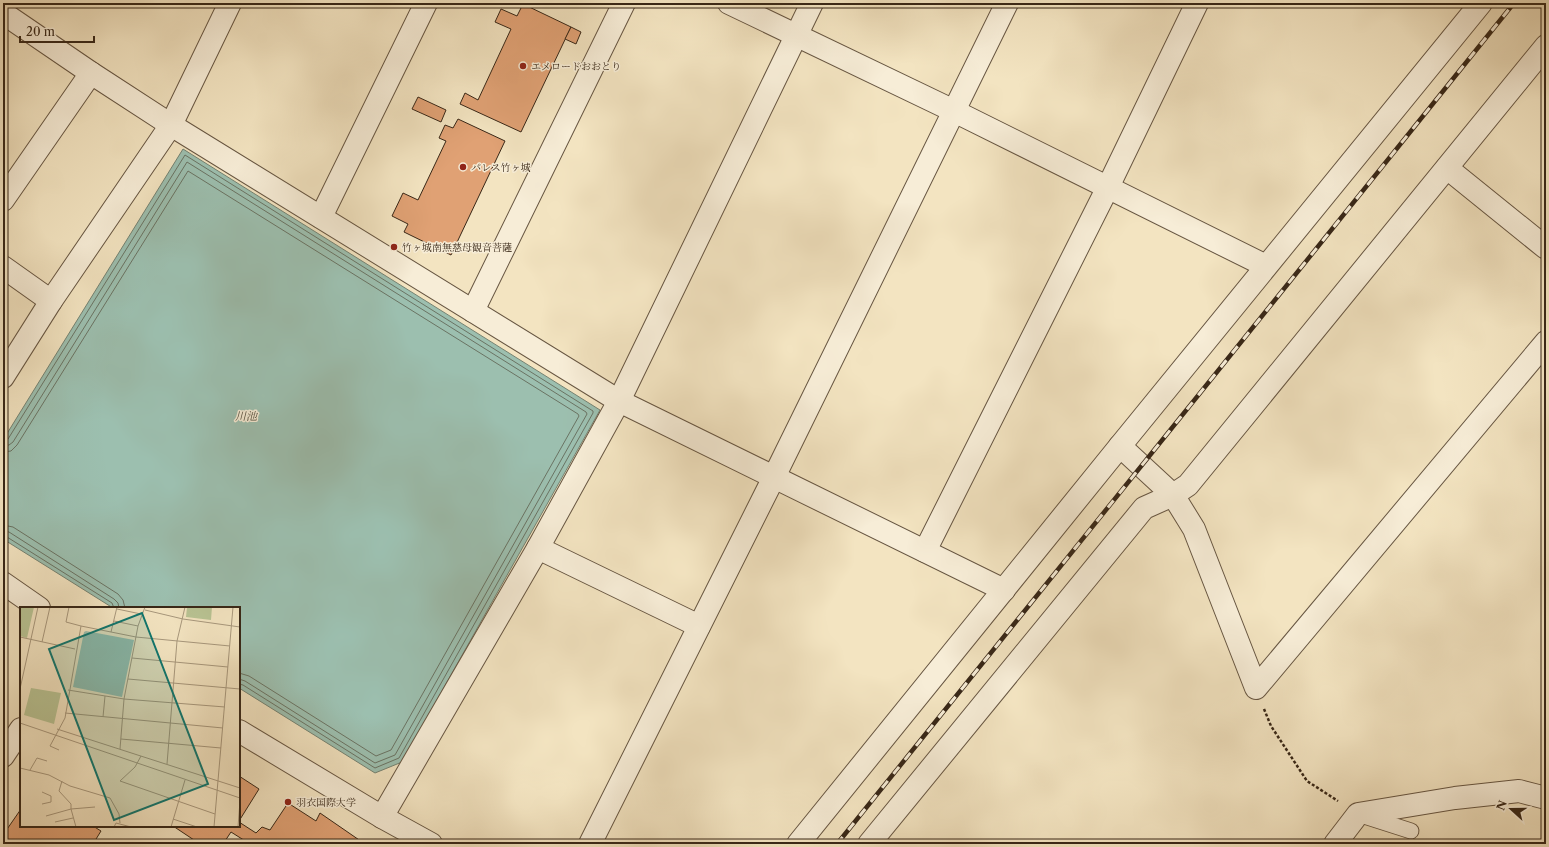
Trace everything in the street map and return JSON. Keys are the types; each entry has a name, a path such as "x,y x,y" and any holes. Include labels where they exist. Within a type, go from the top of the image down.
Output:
{"street":[{"path":"3,377 51,300 171,125 230,3"},
{"path":"321,217 426,3"},
{"path":"473,311 624,3"},
{"path":"729,3 954,111 1266,266"},
{"path":"382,817 538,548 619,401 812,3"},
{"path":"590,844 774,476 1007,3"},
{"path":"925,551 1108,188 1197,3"},
{"path":"798,844 1481,3"},
{"path":"4,15 171,125 619,401 1004,590"},
{"path":"869,844 1144,508 1173,495 1188,485 1546,46"},
{"path":"3,200 91,73"},
{"path":"1447,168 1546,248"},
{"path":"3,267 51,300"},
{"path":"1120,446 1173,495 1194,528 1256,688 1546,342"},
{"path":"538,548 699,626"},
{"path":"3,583 38,607"},
{"path":"3,756 20,730"},
{"path":"240,732 382,817 431,844"},
{"path":"1335,844 1358,814 1455,798 1519,791 1546,798"}],"lane":[{"path":"1358,814 1411,831"}],"path":[{"path":"1256,688 1271,726 1307,781 1358,814"}],"water":[{"name":"川池","path":"183,149 600,410 402,762 375,773 240,689 240,607 111,607 3,539 3,440"}],"building":[{"name":"エメロードおおとり","path":"523,4 571,27 521,132 460,104 465,93 478,100 511,29 495,22 501,9 517,16"},
{"path":"571,27 581,32 576,44 565,39"},
{"path":"418,97 446,110 441,122 412,109"},
{"name":"パレス竹ヶ城","path":"458,119 505,141 451,255 404,232 408,224 392,216 403,193 418,200 446,141 439,138 445,125 453,128"},
{"path":"240,777 259,789 240,819"},
{"path":"288,803 316,821 320,813 365,844 250,844 231,832 223,844 200,844 174,827 240,827 240,823 256,833 262,827 270,830"},
{"path":"20,810 20,827 95,827 101,831 93,844 3,844 3,835"}],"railway":[{"path":"837,844 1514,3"}],"place":[{"name":"エメロードおおとり","path":"523,66"},
{"name":"パレス竹ヶ城","path":"463,167"},
{"name":"竹ヶ城南無慈母観音菩薩","path":"394,247"},
{"name":"羽衣国際大学","path":"288,802"}]}
